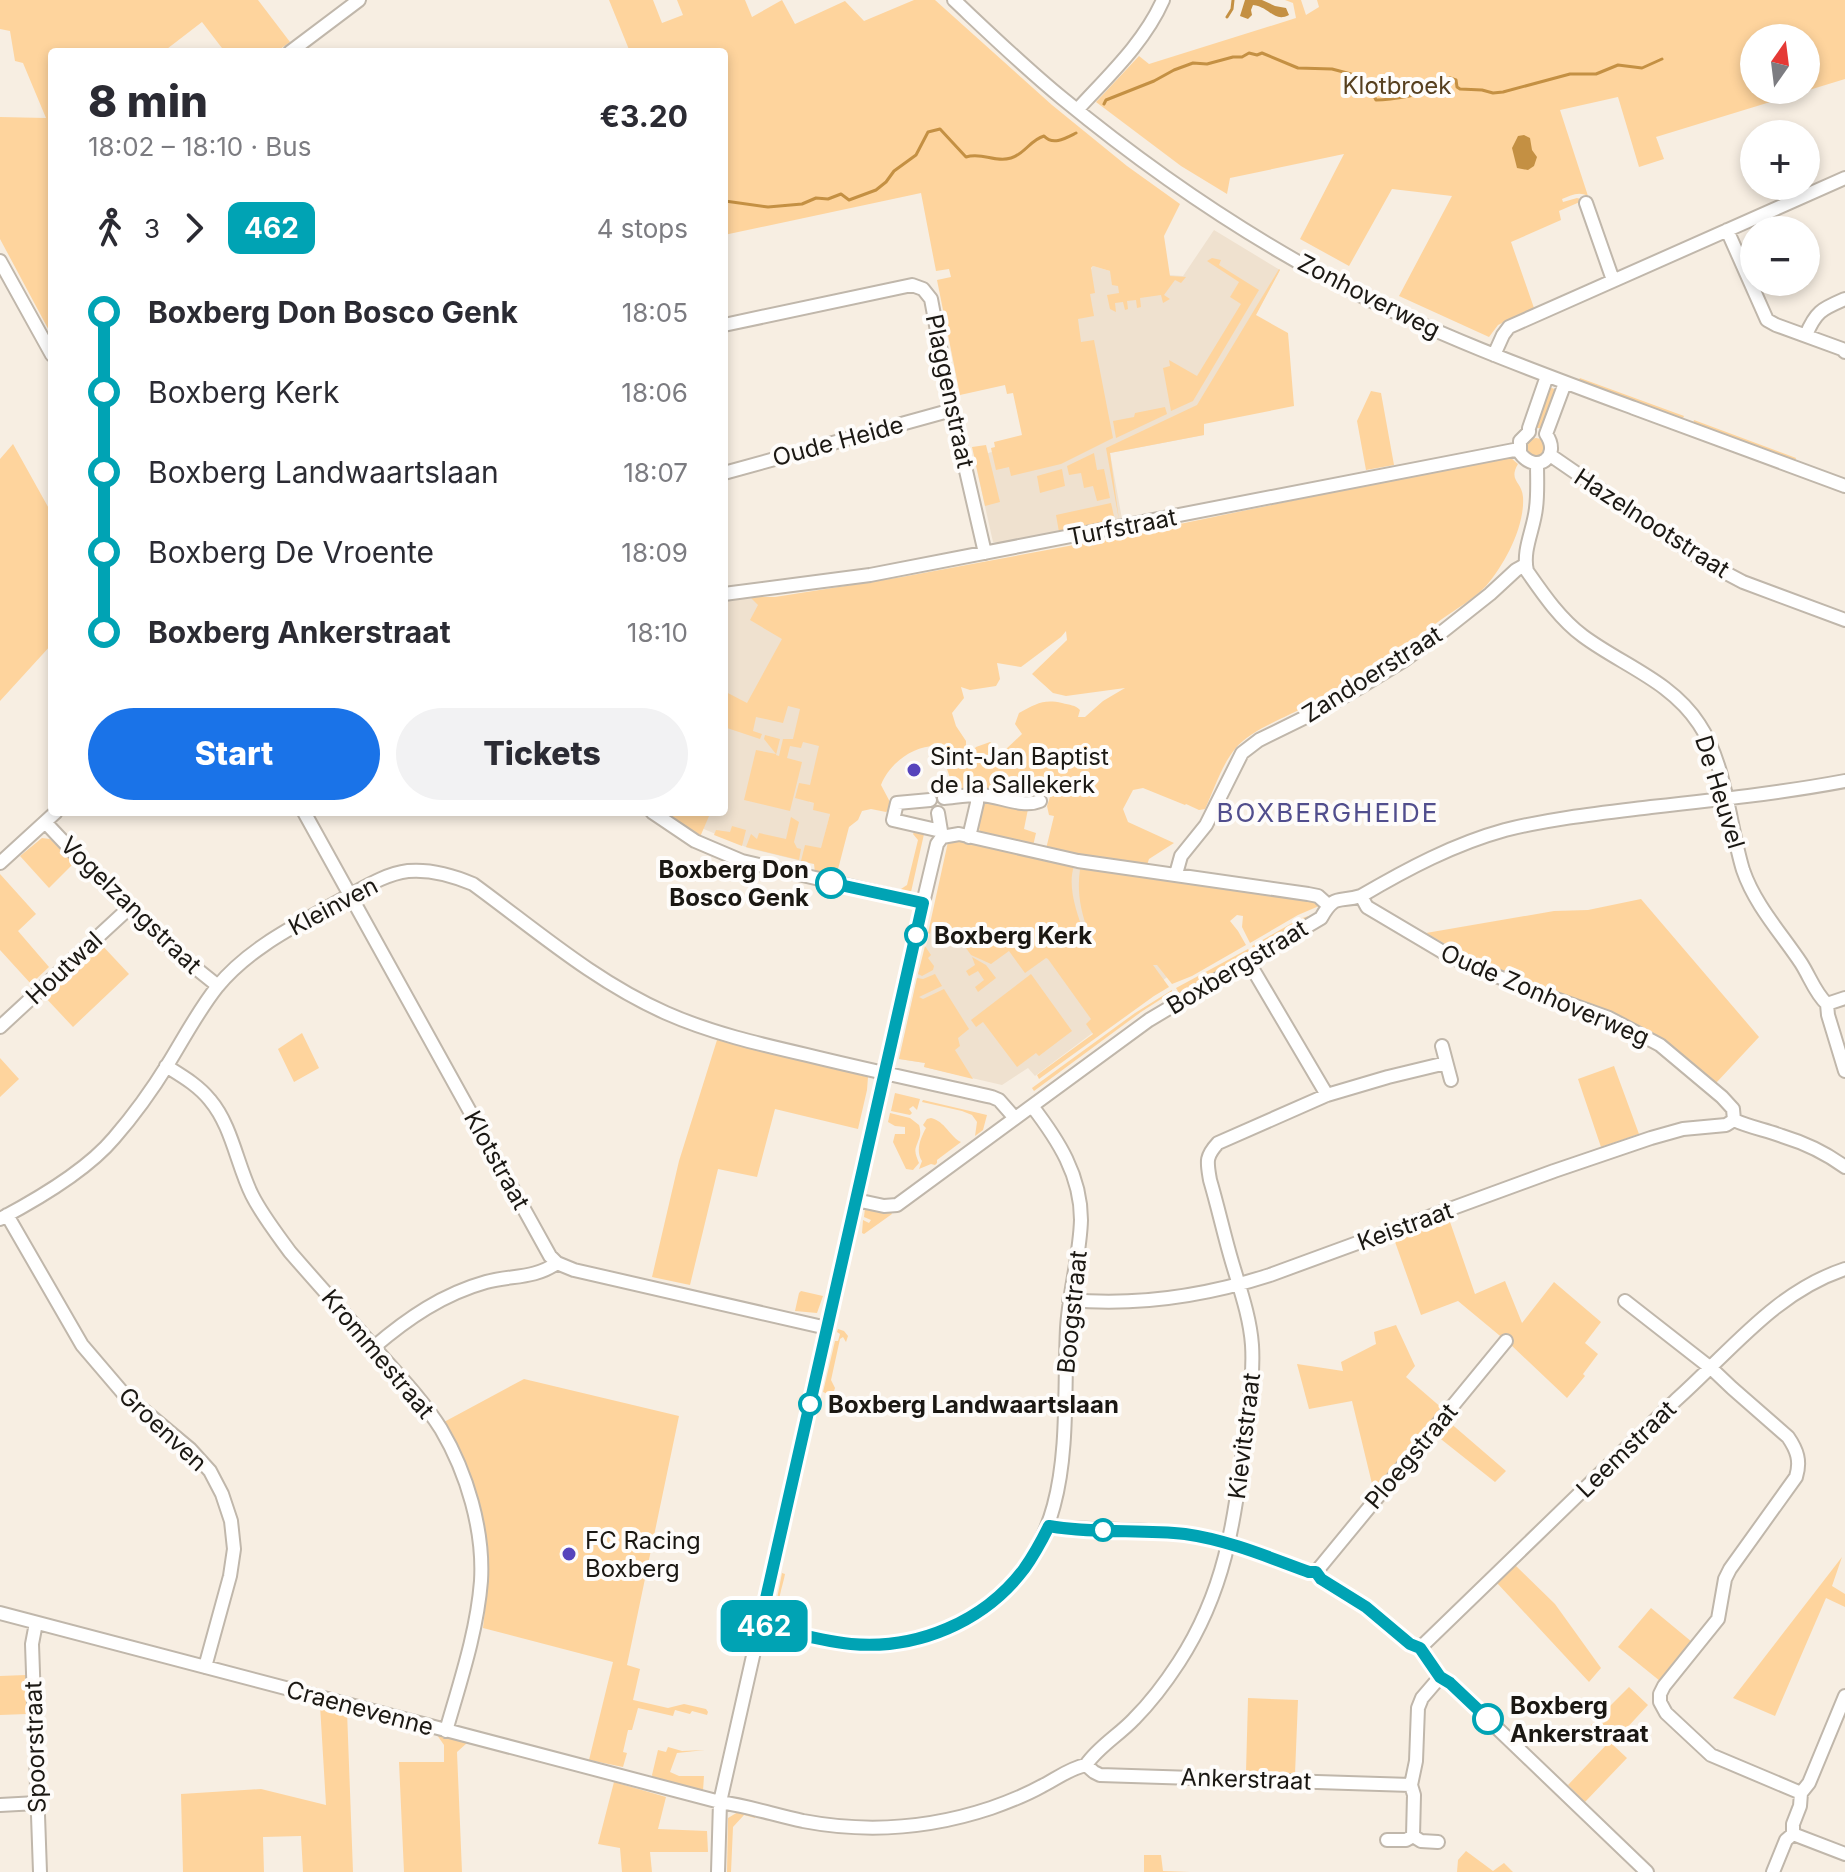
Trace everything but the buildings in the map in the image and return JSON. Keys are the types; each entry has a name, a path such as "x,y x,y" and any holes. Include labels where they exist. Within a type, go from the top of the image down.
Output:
{"street":[{"path":"295,48 359,0"},
{"name":"Zonhoverweg","path":"954,0 1077,110 1194,197 1293,258 1391,310 1459,341 1845,486"},
{"path":"1077,110 1142,38 1163,0"},
{"path":"1494,355 1509,327 1845,178"},
{"path":"1586,203 1613,280"},
{"path":"1727,230 1767,320 1845,352"},
{"path":"0,261 48,348"},
{"name":"Plaggenstraat","path":"728,324 912,285 923,289 931,299 952,410 985,553"},
{"path":"1806,335 1813,318 1821,310 1845,299"},
{"path":"1529,432 1547,376"},
{"path":"1546,434 1565,383"},
{"name":"Oude Heide","path":"728,472 952,410"},
{"path":"1529,432 1546,434 1551,441 1550,455 1537,463 1523,458 1520,441 1529,432"},
{"name":"Turfstraat","path":"728,593 870,575 1519,449"},
{"name":"Hazelnootstraat","path":"1550,455 1707,563 1743,582 1845,620"},
{"path":"1525,565 1537,507 1537,463"},
{"name":"De Heuvel","path":"1525,565 1566,622 1602,649 1668,690 1690,712 1712,748 1744,873 1765,914 1827,1004 1845,1071"},
{"name":"Zandoerstraat","path":"1176,874 1181,856 1206,825 1242,753 1259,740 1352,692 1403,661 1525,565"},
{"name":"Boxbergstraat","path":"856,1200 884,1206 897,1205 1149,1020 1321,918 1328,905 1338,899 1361,896 1447,850 1503,831 1573,816 1725,799 1845,781"},
{"path":"969,837 977,795"},
{"path":"944,798 977,795 1034,804 1040,801"},
{"path":"930,800 897,803 893,820 942,834 969,837 1058,858 1308,894 1318,896 1328,905"},
{"path":"718,1872 720,1802 923,903 942,834 938,813"},
{"path":"0,863 52,816"},
{"name":"Klotstraat","path":"306,816 550,1256 557,1263"},
{"path":"658,816 695,841 742,861 923,903"},
{"name":"Vogelzangstraat","path":"45,822 128,909 218,986"},
{"name":"Kleinven","path":"4,1217 80,1169 112,1141 140,1106 205,1003 236,965 282,933 382,878 408,871 433,871 473,884 590,972 667,1013 724,1035 992,1097 999,1100 1014,1117"},
{"name":"Oude Zonhoverweg","path":"1361,896 1367,907 1453,958 1609,1018 1660,1045 1722,1097 1733,1109 1734,1120"},
{"name":"Houtwal","path":"0,1027 128,909"},
{"path":"1248,961 1327,1095"},
{"path":"1827,1004 1845,998"},
{"path":"1442,1046 1451,1080"},
{"name":"Kievitstraat","path":"720,1802 806,1821 859,1827 909,1826 949,1820 993,1807 1039,1788 1076,1766 1086,1765 1134,1719 1179,1662 1215,1594 1229,1543 1239,1482 1252,1343 1207,1163 1210,1152 1218,1143 1327,1095 1446,1063"},
{"name":"Krommestraat","path":"166,1066 198,1087 211,1100 221,1116 253,1197 276,1232 412,1391 440,1428 453,1453 472,1501 481,1578 470,1644 446,1731"},
{"name":"Boogstraat","path":"760,1625 850,1644 879,1645 928,1637 950,1628 992,1602 1024,1569 1038,1548 1056,1503 1061,1471 1069,1300 1081,1221 1077,1187 1066,1156 1032,1106"},
{"path":"1734,1120 1802,1142 1845,1167"},
{"name":"Keistraat","path":"1069,1300 1158,1300 1239,1285 1651,1138 1683,1129 1726,1125 1734,1120"},
{"name":"Groenven","path":"4,1217 82,1345 123,1393 190,1449 210,1471 222,1494 231,1521 234,1549 230,1576 205,1667"},
{"path":"374,1347 412,1316 440,1299 490,1281 540,1273 557,1263 574,1270 827,1328"},
{"name":"Leemstraat","path":"1420,1648 1755,1325 1806,1286 1845,1269"},
{"path":"1625,1301 1712,1369 1788,1437 1795,1447 1799,1466 1796,1477 1725,1579 1718,1619 1664,1686 1660,1702 1666,1713 1711,1755 1801,1793"},
{"name":"Ploegstraat","path":"1316,1572 1506,1341"},
{"path":"1049,1526 1184,1534 1229,1543 1316,1572 1321,1579 1366,1607 1410,1644 1420,1648 1440,1677 1450,1683 1647,1872"},
{"name":"Craenevenne","path":"0,1613 720,1802"},
{"name":"Spoorstraat","path":"36,1623 32,1644 40,1872"},
{"path":"1413,1836 1414,1795 1411,1785 1416,1761 1418,1708 1422,1698 1440,1677"},
{"path":"1773,1872 1786,1840 1793,1834 1801,1793 1809,1783 1845,1696"},
{"name":"Ankerstraat","path":"1086,1765 1100,1775 1411,1785"},
{"path":"0,1805 37,1803"},
{"path":"1793,1834 1845,1854"},
{"path":"1387,1840 1406,1840 1413,1836"},
{"path":"1413,1836 1421,1841 1438,1842"}],"shaded area":[{"path":"1245,0 1262,0 1286,8 1289,15 1279,17 1253,5 1252,15 1248,19 1240,16"},
{"path":"1518,136 1530,138 1537,157 1534,166 1528,170 1517,168 1512,148"},
{"path":"1214,230 1280,270 1200,416 1204,435 1110,453 1122,519 993,542 974,457 1069,430 1063,317 1093,266 1110,271 1183,276"},
{"path":"764,597 827,706 809,802 830,814 825,844 814,864 748,848 697,826 692,830 671,816 728,816 728,601"},
{"path":"1071,867 1102,872 1174,972 1035,1076 1028,1068 1002,1085 924,1067 925,1063 899,1059 933,922"}],"green space":[{"path":"0,0 258,0 290,42 282,48 222,48 202,22 168,48 48,48 48,329 0,239 0,117 46,118 23,63 15,61 10,31 0,29"},
{"path":"609,0 653,0 662,23 683,15 677,0 745,0 752,17 782,0 795,24 845,1 864,21 914,0 935,0 1052,105 1180,204 1164,236 1170,276 1186,277 1181,283 1175,280 1164,295 1170,299 1163,303 1161,295 1140,298 1141,307 1137,308 1136,300 1127,301 1128,309 1125,310 1123,302 1115,303 1116,312 1110,309 1107,295 1119,293 1118,286 1112,285 1110,271 1091,268 1095,293 1090,294 1094,316 1078,319 1081,342 1094,340 1113,438 1061,464 1011,476 1009,467 996,470 991,448 995,447 994,442 1022,435 1013,393 1007,394 1005,385 960,395 937,280 951,277 949,269 936,271 921,193 728,234 728,48 628,48"},
{"name":"Klotbroek","path":"1285,0 1301,0 1306,15 1319,7 1317,0 1845,0 1845,79 1820,87 1820,24 1740,24 1740,104 1764,104 1656,137 1664,159 1639,167 1618,97 1560,110 1588,196 1578,194 1562,199 1563,202 1577,198 1582,201 1559,211 1561,220 1511,242 1534,308 1498,325 1489,337 1399,296 1452,196 1392,189 1349,266 1300,239 1344,154 1230,178 1227,194 1181,166 1096,102 1139,56 1149,64 1296,18 1293,3"},
{"path":"1212,258 1221,260 1219,265 1259,290 1193,401 1171,411 1163,368 1170,366 1169,360 1197,376 1241,304 1230,297 1239,282 1207,261"},
{"path":"1279,269 1256,315 1288,333 1294,406 1204,424 1204,435 1110,453 1119,520 1106,448 1197,405"},
{"path":"1580,378 1684,416 1682,420 1578,381"},
{"path":"1549,387 1557,390 1546,430 1531,428"},
{"path":"1371,391 1381,393 1394,465 1366,470 1357,421"},
{"path":"1165,407 1167,414 1116,438 1113,421"},
{"path":"1694,420 1796,458 1795,461 1693,424"},
{"path":"1536,438 1543,441 1546,448 1543,455 1536,458 1529,455 1526,448 1529,441"},
{"path":"13,444 48,507 48,648 0,701 0,459"},
{"path":"986,445 1000,502 985,506 972,447"},
{"path":"1094,453 1097,470 1104,469 1110,498 1097,501 1093,486 1084,488 1081,473 1069,475 1067,466"},
{"path":"1503,457 1511,458 1518,464 1514,474 1523,497 1521,520 1500,567 1481,591 1343,685 1242,742 1226,763 1205,809 1199,810 1143,788 1133,790 1123,809 1128,822 1174,843 1149,859 1147,865 1046,849 1054,816 1049,815 1047,806 1050,797 1046,789 1034,789 1024,797 981,787 954,790 946,766 938,768 935,761 940,755 936,746 910,753 890,770 881,785 890,802 890,809 886,812 862,811 858,820 849,827 836,877 828,873 815,873 814,864 801,861 805,845 821,848 830,814 813,810 814,803 795,798 799,783 810,785 819,746 803,742 801,748 790,746 787,758 802,762 790,811 744,800 756,750 776,754 764,739 765,735 780,739 776,755 779,756 783,739 793,739 800,709 788,706 783,723 756,717 753,731 762,734 760,739 728,728 728,693 747,703 782,639 750,620 758,605 750,597 775,597 1117,537","holes":["1066,631 1067,640 1032,674 1053,693 1066,696 1125,688 1085,717 1078,717 1080,710 1070,705 1050,702 1035,705 1019,713 1015,724 1022,734 1003,752 990,742 976,747 966,758 966,741 952,713 964,698 961,687 970,690 996,686 1000,679 997,663 1021,667"]},
{"path":"1062,469 1065,486 1040,493 1037,476"},
{"path":"1111,503 1115,521 1059,532 1056,515"},
{"path":"987,801 1028,809 1024,829 1036,833 1033,846 980,832 980,815"},
{"path":"667,816 709,816 700,837"},
{"path":"791,817 799,822 794,842 801,849 799,860 746,847 751,834 757,839 759,833 786,839"},
{"path":"732,826 746,830 742,846 714,835 716,830 730,832"},
{"path":"915,830 924,834 911,892 900,892 907,885 918,840 913,834"},
{"path":"42,838 50,839 74,863 49,888 20,856"},
{"path":"953,840 1074,866 1072,891 1084,933 1088,931 1080,900 1080,869 1302,898 1317,902 1319,906 1250,943 1242,927 1243,916 1237,915 1230,921 1246,945 1172,984 1157,965 1153,965 1169,987 1039,1079 1037,1075 1093,1034 1086,1024 1091,1019 1048,959 1025,973 1009,951 991,964 971,955 950,926 933,922 928,933 948,842"},
{"path":"0,874 36,914 18,931 49,967 31,984 0,950"},
{"path":"1641,899 1759,1037 1716,1083 1690,1060 1654,1036 1606,1010 1481,964 1426,933 1554,911 1588,910"},
{"path":"1315,914 1254,950 1252,946 1299,919"},
{"path":"99,942 129,974 73,1027 43,995"},
{"path":"925,946 934,966 933,970 922,976 918,974"},
{"path":"1248,949 1250,952 1179,993 1176,988"},
{"path":"972,957 986,965 996,978 978,992 975,987 984,980 978,971 969,976 966,971 975,965"},
{"path":"935,974 942,986 919,997 923,999 944,989 969,1029 958,1038 960,1046 955,1050 973,1079 924,1067 925,1063 899,1059 917,978"},
{"path":"1031,974 1072,1031 1039,1056 1036,1053 1017,1067 983,1022 976,1027 971,1020"},
{"path":"1172,992 1034,1091 1032,1088"},
{"path":"302,1033 319,1068 294,1082 278,1049"},
{"path":"717,1040 868,1077 867,1090 858,1129 775,1109 757,1177 718,1169 690,1285 652,1277 679,1161"},
{"path":"0,1058 19,1079 0,1097"},
{"path":"1614,1066 1639,1134 1601,1147 1578,1079"},
{"path":"895,1093 920,1099 917,1110 913,1106 909,1109 910,1115 891,1111"},
{"path":"923,1100 987,1115 983,1130 975,1136 977,1122 972,1115"},
{"path":"890,1113 910,1118 919,1125 915,1151 919,1163 913,1170 906,1169 893,1142 895,1134 905,1134 905,1127 888,1122"},
{"path":"931,1118 940,1122 961,1142 937,1160 935,1165 919,1169 922,1161 920,1144 926,1128 923,1125"},
{"path":"865,1208 890,1211 892,1214 864,1234 863,1220 869,1223 871,1220 864,1217"},
{"path":"1449,1219 1475,1294 1505,1281 1522,1323 1554,1282 1601,1322 1585,1343 1598,1354 1567,1398 1458,1301 1421,1315 1394,1239"},
{"path":"801,1291 823,1296 817,1313 795,1311"},
{"path":"1396,1325 1415,1366 1406,1377 1443,1409 1374,1492 1352,1401 1309,1409 1297,1364 1343,1371 1341,1362 1376,1344 1374,1332"},
{"path":"838,1329 848,1336 846,1342 843,1337 840,1339 831,1380 835,1388 828,1394 823,1392 835,1341 838,1341 840,1334"},
{"path":"524,1379 679,1416 627,1665 640,1669 633,1700 668,1708 684,1704 708,1712 707,1715 692,1711 690,1714 675,1710 673,1716 638,1708 632,1730 628,1730 623,1767 589,1760 613,1662 483,1628 486,1570 480,1510 469,1473 444,1422"},
{"path":"1448,1421 1506,1471 1495,1482 1437,1436"},
{"path":"1842,1557 1832,1586 1845,1594 1845,1607 1826,1598 1775,1716 1733,1698"},
{"path":"1515,1565 1555,1604 1601,1668 1589,1682 1497,1583"},
{"path":"782,1573 785,1574 779,1612 784,1623 821,1632 781,1623 773,1619"},
{"path":"1651,1608 1692,1642 1660,1681 1618,1647"},
{"path":"26,1675 27,1714 0,1715 0,1676"},
{"path":"1629,1687 1648,1705 1612,1744 1627,1758 1585,1802 1568,1785 1609,1742 1591,1725"},
{"path":"1248,1698 1298,1700 1295,1774 1246,1772"},
{"path":"320,1705 347,1711 353,1872 303,1872 301,1836 263,1837 264,1872 183,1872 181,1794 261,1789 326,1805"},
{"path":"437,1735 467,1743 457,1752 462,1872 404,1872 399,1762 444,1762 444,1745"},
{"path":"668,1747 682,1751 705,1750 677,1753 670,1772 679,1776 704,1776 703,1791 653,1778 658,1750 666,1752"},
{"path":"614,1782 666,1797 658,1829 707,1831 708,1852 650,1852 652,1872 622,1872 620,1848 598,1844"},
{"path":"738,1812 755,1815 755,1818 744,1815 733,1827 731,1872 727,1872 728,1818"},
{"path":"1466,1851 1493,1871 1504,1863 1513,1872 1457,1872 1458,1860"},
{"path":"1144,1855 1161,1855 1163,1871 1190,1872 1144,1872"}],"waterway":[{"path":"1227,17 1233,0"},
{"path":"1104,104 1106,100 1193,63 1207,64 1249,53 1262,53 1298,68 1332,69 1351,74 1376,100 1428,92 1450,78 1456,80 1460,89 1493,93 1570,74 1596,74 1618,65 1642,68 1662,59"},
{"path":"728,201 768,207 802,204 841,194 849,200 876,190 894,171 916,155 928,132 940,129 966,157 1000,159 1016,156 1044,136 1055,141 1076,133"}],"bus line":[{"name":"462","path":"831,883 923,903 760,1625 850,1644 901,1643 950,1628 992,1602 1024,1569 1049,1526 1184,1534 1229,1543 1316,1572 1321,1579 1366,1607 1410,1644 1420,1648 1440,1677 1488,1719"}],"place":[{"name":"Sint-Jan Baptist de la Sallekerk","path":"914,770"},
{"name":"Boxberg Don Bosco Genk","path":"831,883"},
{"name":"Boxberg Kerk","path":"916,935"},
{"name":"Boxberg Landwaartslaan","path":"810,1404"},
{"name":"FC Racing Boxberg","path":"569,1554"},
{"name":"Boxberg Ankerstraat","path":"1488,1719"}],"district":[{"name":"BOXBERGHEIDE","path":"1328,812"}]}
